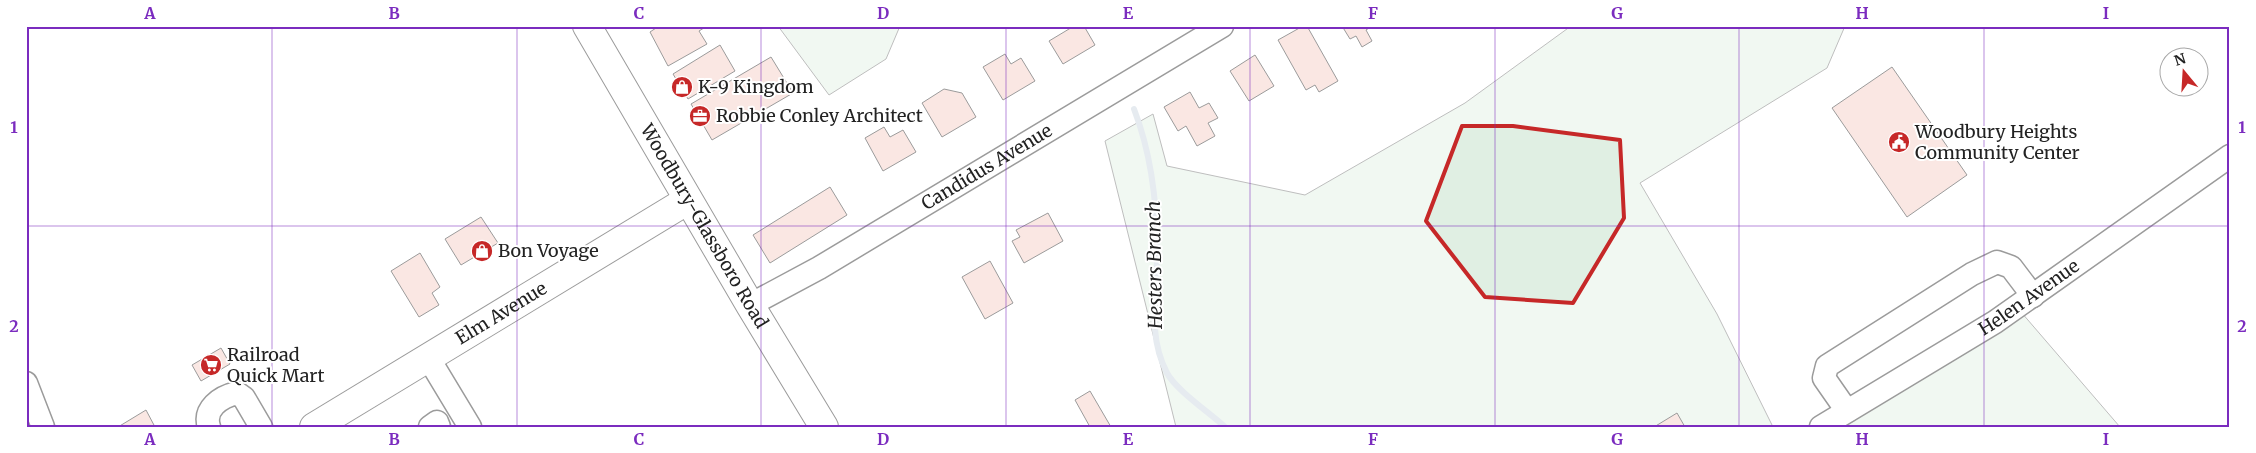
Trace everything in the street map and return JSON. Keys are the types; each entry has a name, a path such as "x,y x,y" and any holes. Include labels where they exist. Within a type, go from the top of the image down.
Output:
{"main road":[{"name":"Woodbury-Glassboro Road","path":"586,26 824,427"},
{"name":"Elm Avenue","path":"314,427 342,420 429,359 688,200"}],"street":[{"name":"Candidus Avenue","path":"750,305 819,268 1222,26"},
{"name":"Helen Avenue","path":"1820,427 1994,322 2230,156"},
{"path":"1846,411 1824,378 1827,366 1972,274 1997,262 2011,267 2032,296"},
{"path":"429,359 470,427"},
{"path":"26,383 43,427"},
{"path":"209,427 208,412 223,399 237,393 244,398 261,427"},
{"path":"430,427 437,422 439,427"}],"highlighted area":[{"path":"1462,126 1513,126 1620,140 1624,218 1573,303 1485,297 1426,221"}],"green space":[{"path":"778,26 900,26 886,59 829,95"},
{"path":"1571,26 1845,26 1827,68 1640,183 1717,314 1773,427 1176,427 1105,141 1153,114 1167,166 1305,195 1465,103"},
{"path":"2015,305 2120,427 1813,427"}],"building":[{"path":"659,26 707,26 699,31 707,44 668,66 650,32"},
{"path":"1074,26 1084,26 1095,45 1063,64 1049,41"},
{"path":"1303,26 1307,26 1338,81 1319,92 1315,85 1306,90 1278,40"},
{"path":"1342,26 1372,26 1366,30 1372,41 1362,47 1356,36 1350,39"},
{"path":"720,45 735,71 688,99 673,74"},
{"path":"1005,54 1011,64 1021,58 1035,81 1003,100 983,67"},
{"path":"1255,55 1274,86 1249,101 1230,71"},
{"path":"771,57 793,93 712,140 691,104"},
{"name":"Woodbury Heights Community Center","path":"1892,67 1967,175 1907,217 1832,108"},
{"path":"944,89 962,93 976,117 942,137 922,103"},
{"path":"1190,92 1199,108 1209,103 1218,118 1208,123 1215,136 1197,146 1186,126 1178,131 1164,107"},
{"path":"884,127 890,137 903,130 916,152 883,171 865,138"},
{"path":"830,187 847,215 770,263 753,235"},
{"path":"1048,213 1063,241 1024,263 1012,241 1020,237 1016,230"},
{"path":"481,217 498,243 461,265 445,239"},
{"path":"420,253 440,287 432,293 439,305 419,317 391,271"},
{"path":"990,261 1013,303 985,319 962,277"},
{"path":"221,348 230,364 201,381 192,365"},
{"path":"1090,391 1111,427 1090,427 1075,400"},
{"path":"146,410 155,427 118,427"},
{"path":"1677,413 1685,427 1654,427"}],"waterway":[{"name":"Hesters Branch","path":"1134,109 1149,160 1156,214 1157,266 1154,313 1157,343 1161,358 1171,380 1225,427"}],"place":[{"name":"K-9 Kingdom","path":"682,87"},
{"name":"Robbie Conley Architect","path":"700,116"},
{"name":"Woodbury Heights Community Center","path":"1899,142"},
{"name":"Bon Voyage","path":"482,251"},
{"name":"Railroad Quick Mart","path":"211,365"}]}
